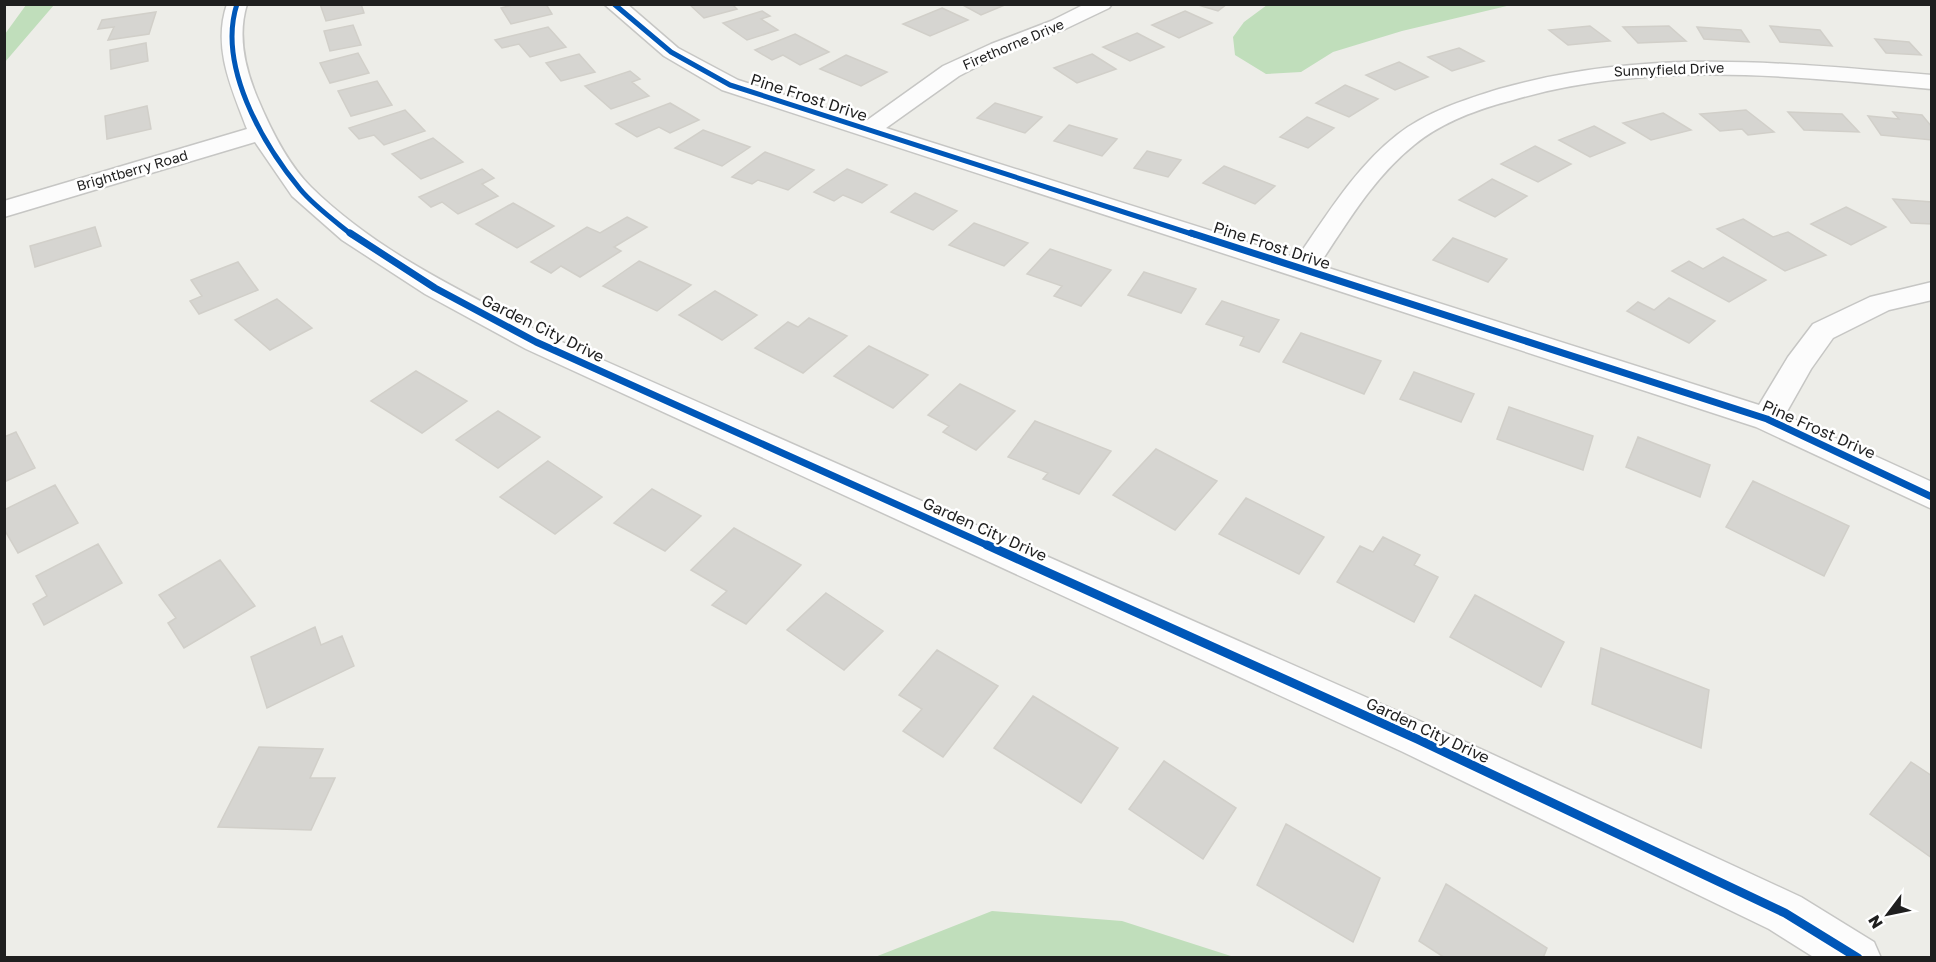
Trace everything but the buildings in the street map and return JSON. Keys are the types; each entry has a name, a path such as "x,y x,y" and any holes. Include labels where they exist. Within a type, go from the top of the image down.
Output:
{"street":[{"name":"Garden City Drive","path":"237,4 232,19 234,66 260,133 301,191 351,234 435,288 536,342 1417,739 1785,913 1858,957"},
{"name":"Pine Frost Drive","path":"614,4 671,52 730,85 1767,419 1932,497"},
{"name":"Firethorne Drive","path":"867,130 951,71 998,48 1058,25 1102,4"},
{"name":"Sunnyfield Drive","path":"1303,269 1358,188 1404,140 1459,109 1516,90 1565,77 1631,68 1728,66 1932,82"},
{"name":"Brightberry Road","path":"4,209 260,133"},
{"path":"1767,419 1799,364 1823,331 1880,303 1932,291"}],"green space":[{"path":"26,5 54,5 5,62 5,34"},
{"path":"1267,5 1511,5 1402,31 1333,52 1301,72 1266,74 1235,55 1233,37 1244,22"},
{"path":"992,911 1122,921 1234,957 875,957"}],"cycle path":[{"path":"237,4 232,19 234,66 260,133 301,191 351,234 435,288 536,342 1417,739 1785,913 1858,958"},
{"path":"614,4 671,52 730,85 1767,419 1932,497"}]}
